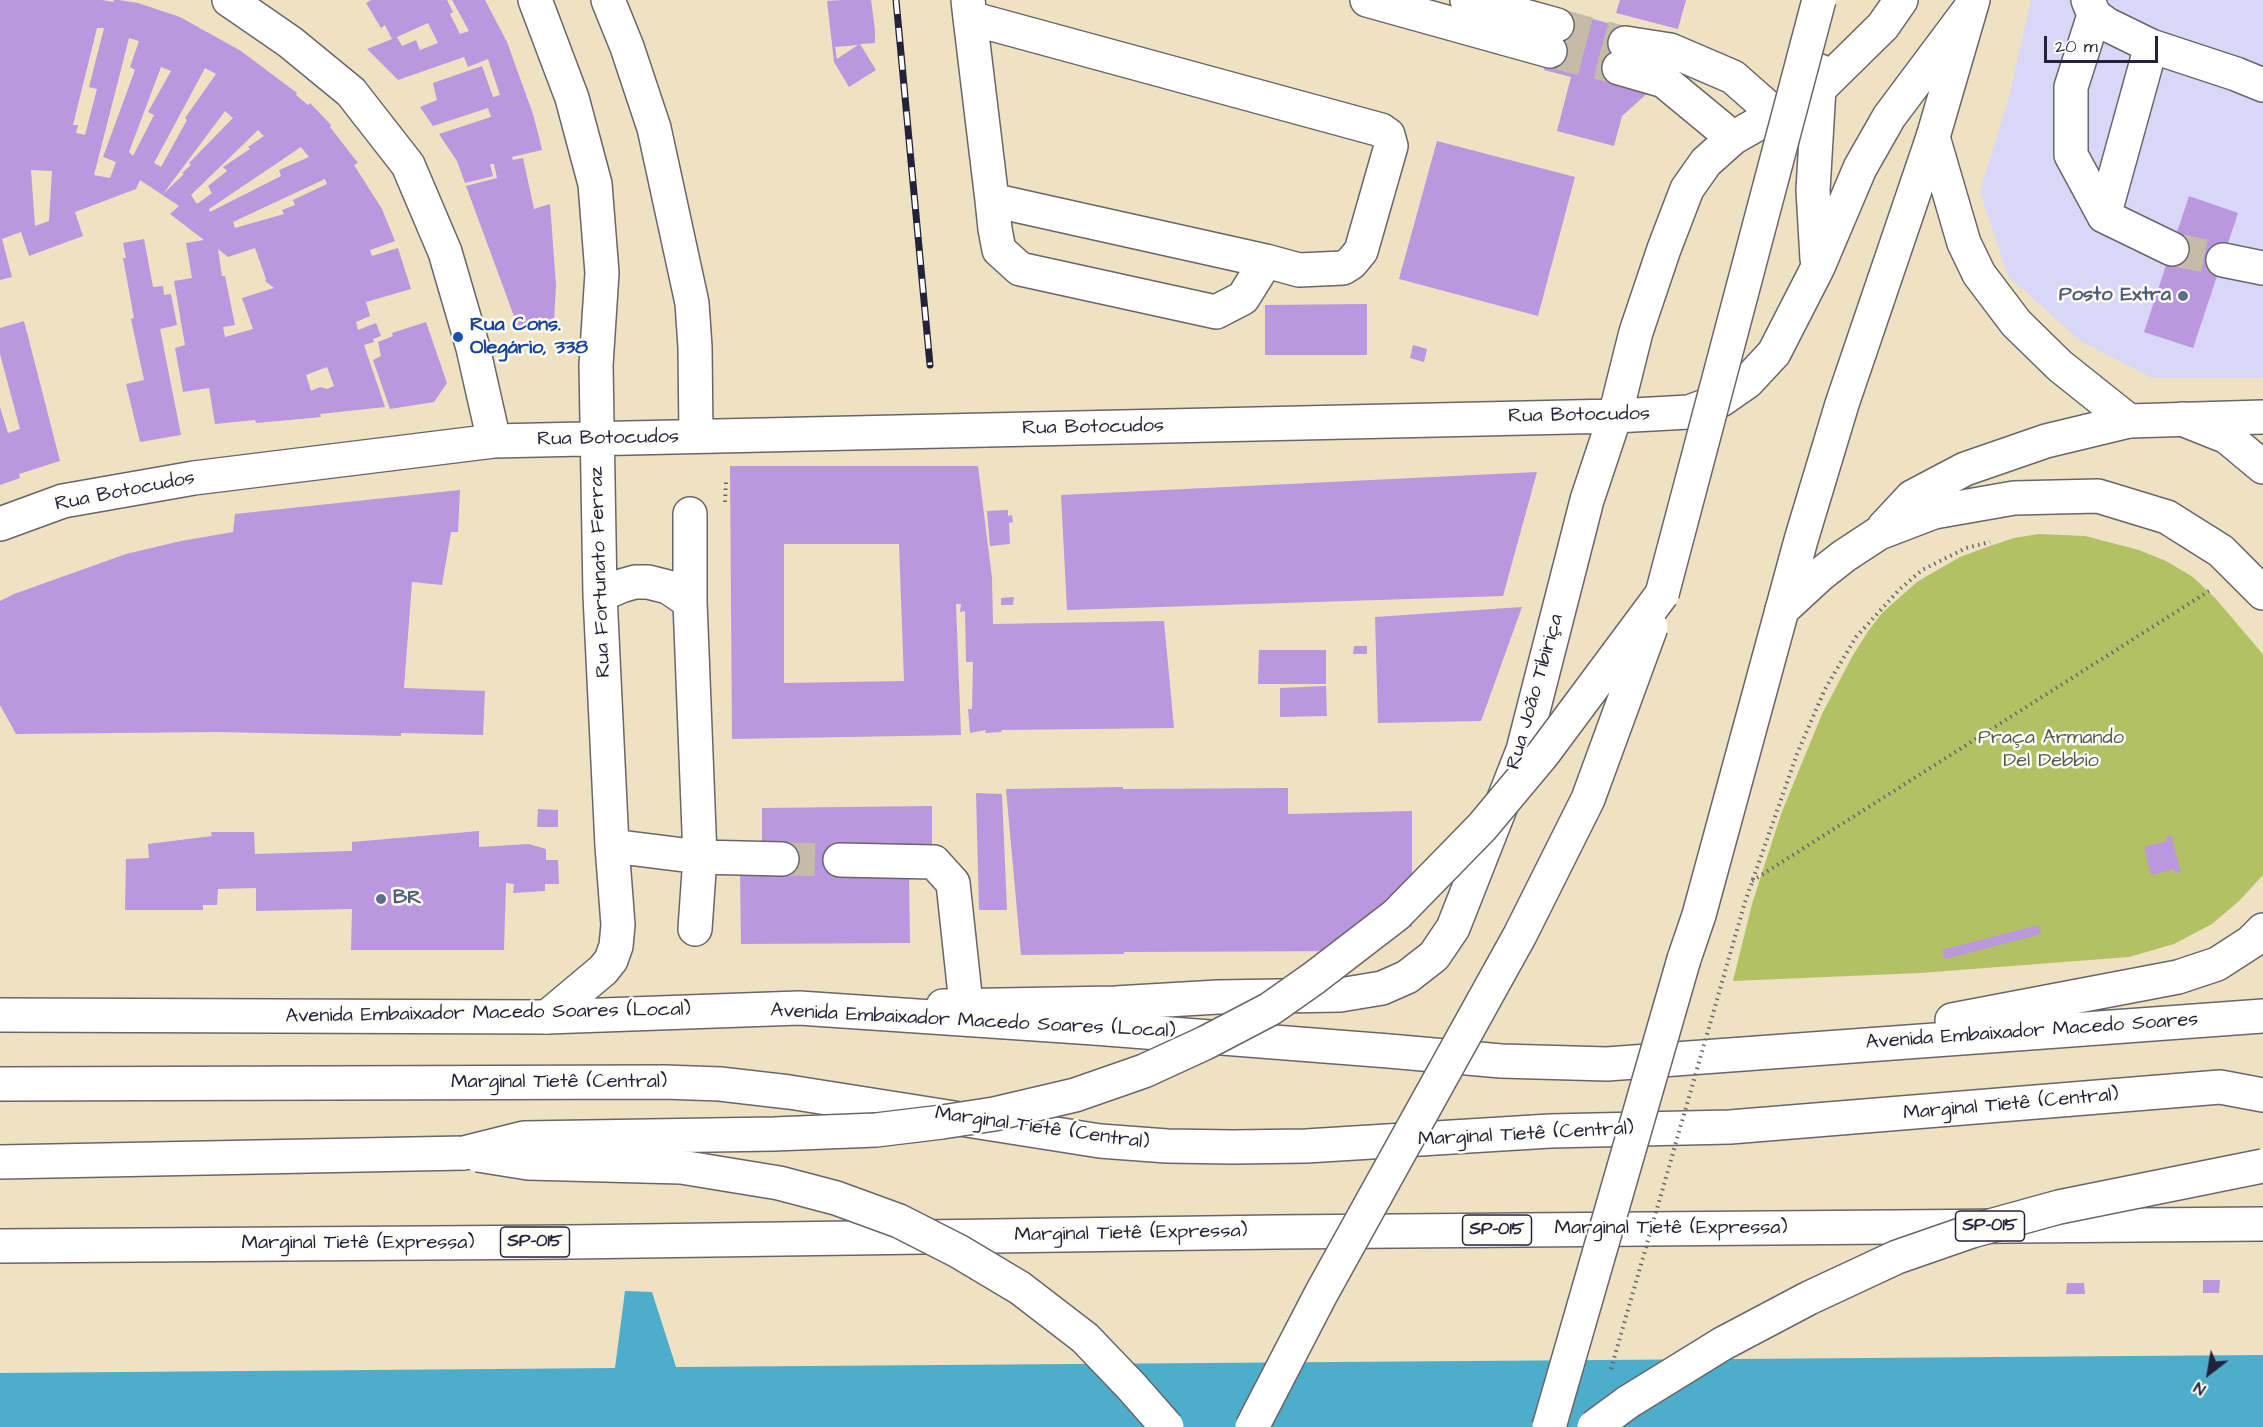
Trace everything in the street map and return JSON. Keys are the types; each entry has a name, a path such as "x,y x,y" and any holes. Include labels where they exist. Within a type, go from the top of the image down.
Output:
{"main road":[{"path":"229,0 290,42 351,92 408,165 445,252 473,348 494,441"},
{"name":"Rua Fortunato Ferraz","path":"535,0 572,98 595,184 602,273 596,365 600,595 618,925 616,946 611,960 547,1017"},
{"path":"608,0 627,47 654,128 692,303 696,436"},
{"path":"1367,0 1553,38 1467,0"},
{"path":"1818,267 1813,190 1820,88 1821,0"},
{"path":"1252,1427 1320,1294 1520,935 1588,799 1662,594 1821,0"},
{"name":"Rua João Tibiriça","path":"875,1012 966,1004 1115,1003 1218,997 1340,995 1382,988 1407,978 1434,956 1453,928 1523,750 1587,500 1615,416 1636,332 1687,189 1706,162 1733,138 1820,88 1883,26 1901,0"},
{"path":"1549,1427 1684,959 1699,915 1800,540 1842,404 1933,137 1973,3"},
{"name":"Rua Botocudos","path":"0,524 63,501 183,480 494,441 1615,416 1689,411 1721,400 1747,382 1774,353 1818,267 1860,168 1889,117 1973,3"},
{"path":"2091,8 2106,24 2151,46 2263,85"},
{"path":"2091,8 2072,87 2071,155 2104,216 2172,249"},
{"path":"992,200 1266,261 1299,270 1343,268 1351,263 1361,251 1391,146 1388,135 1373,127 969,9 992,200 999,250 1020,270 1216,312 1243,298 1266,261"},
{"path":"2104,216 2151,46"},
{"path":"1733,138 1664,81 1622,55 1670,50 1733,77 1775,114"},
{"path":"1933,137 1964,243 1979,274 2023,331 2060,366 2129,421"},
{"path":"2223,260 2263,268"},
{"path":"1879,533 1912,497 1965,469 2046,441 2129,421 2263,417"},
{"path":"2182,419 2227,437 2263,466"},
{"path":"1782,610 1821,574 1879,533 1934,512 2013,498 2097,496 2167,518 2221,551 2263,593"},
{"path":"690,514 690,602 700,857 695,929"},
{"path":"600,595 635,582 648,582 668,587 690,602"},
{"path":"464,1153 524,1138 854,1131 942,1122 994,1114 1075,1095 1144,1071 1205,1043 1270,1009 1396,915 1482,827 1543,754 1662,594"},
{"path":"612,846 700,857 782,859"},
{"path":"840,860 934,862 953,883 966,1004"},
{"path":"1801,1048 2178,977 2217,964 2251,942 2263,930"},
{"path":"2200,1020 2263,996"},
{"name":"Avenida Embaixador Macedo Soares (Local)","path":"0,1015 547,1017 799,1008 1501,1061 1607,1064 1801,1048"},
{"name":"Avenida Embaixador Macedo Soares","path":"1801,1048 2263,1016"},
{"name":"Marginal Tietê (Central)","path":"0,1084 663,1082 720,1084 789,1092 1100,1141 1167,1146 1233,1147 1306,1146 1550,1131 1730,1127 2220,1087 2263,1095"},
{"path":"2220,1087 2263,1083"},
{"path":"0,1162 464,1153 528,1163 681,1167 779,1183 836,1198 899,1221 958,1251 1020,1288 1084,1338 1167,1427"},
{"path":"1594,1427 1628,1402 1722,1344 1809,1298 1897,1257 1972,1231 2059,1207 2263,1166"},
{"path":"2248,1224 2263,1208"},
{"name":"Marginal Tietê (Expressa)","path":"0,1246 570,1242 1242,1232 2248,1224"}],"path":[{"path":"725,513 726,482"},
{"path":"1609,1376 1751,882 1797,754 1820,700 1856,637 1899,590 1922,570 1966,548 1996,540"},
{"path":"1751,882 2212,589 2204,582"}],"shaded area":[{"path":"2031,0 2263,0 2263,378 2152,378 2079,340 2008,276 1980,192 2009,97"}],"green space":[{"name":"Praça Armando Del Debbio","path":"2039,534 2085,536 2139,550 2166,561 2193,577 2216,599 2261,652 2263,656 2263,875 2239,901 2212,924 2174,944 2129,957 1920,973 1733,981 1752,904 1781,814 1822,714 1869,630 1882,613 1917,582 1960,557 2014,538"}],"water":[{"path":"625,1291 652,1292 676,1367 2263,1355 2263,1427 0,1427 0,1373 615,1368"}],"building":[{"path":"0,0 102,0 113,2 119,0 138,3 180,17 241,51 297,93 296,95 308,105 310,103 331,125 330,127 358,163 354,165 382,209 395,241 370,250 372,256 398,248 411,289 366,302 370,316 356,322 358,330 376,323 381,336 373,339 374,342 364,345 385,407 320,414 321,417 215,424 209,388 183,392 175,348 185,345 174,281 192,278 186,243 204,240 170,214 179,206 140,180 136,189 75,212 83,236 29,256 21,232 2,239 12,277 0,280","holes":["97,28 104,28 89,87 97,89 85,135 76,133 78,125 73,125","129,38 139,41 130,67 135,70 103,157 116,162 110,178 94,175","161,67 171,71 148,112 154,115 133,156 129,152","205,68 216,74 185,118 187,120 161,167 154,163","225,111 233,118 182,173 184,174 163,194","258,130 264,136 248,147 250,149 223,167 227,171 208,186 212,193 197,204 191,195","301,147 309,157 279,170 281,176 210,212 209,209","31,170 52,171 49,221 35,226","325,179 327,184 293,200 295,205 282,210 284,214 235,228 233,222","255,248 265,281 274,288 242,298 253,329 225,337 223,327 235,325 225,276 222,276 218,249 228,257","327,367 334,386 327,389 320,387 311,391 306,375"]},
{"path":"371,0 447,0 453,12 450,14 460,34 469,31 452,0 485,0 507,42 533,114 542,150 512,157 513,160 523,158 534,209 550,204 556,285 554,321 518,327 466,186 497,178 494,164 490,164 493,176 465,183 457,161 439,134 491,117 488,108 433,126 420,107 437,100 433,83 482,66 493,97 500,95 488,59 468,67 464,57 398,80 367,49 392,39 385,25 381,28 366,3","holes":["428,23 438,43 420,50 416,40 402,46 397,37"]},
{"path":"871,0 875,43 860,44 876,70 849,87 834,62 827,1","holes":["858,45 837,59 835,47"]},
{"path":"1620,0 1686,0 1678,29 1616,13"},
{"path":"1561,10 1629,29 1651,90 1622,116 1614,146 1557,131 1571,77 1544,70"},
{"path":"1437,141 1575,177 1538,316 1399,279"},
{"name":"Posto Extra","path":"2189,196 2238,213 2193,348 2144,332"},
{"path":"144,239 153,287 163,286 164,295 171,294 177,325 160,329 181,435 140,442 126,384 144,380 131,319 134,318 123,258 126,258 123,243"},
{"path":"1367,304 1367,355 1265,355 1265,305"},
{"path":"24,321 60,461 19,474 20,478 0,485 0,407 8,433 20,429 0,354 0,328"},
{"path":"426,322 447,383 434,402 390,409 373,360 381,356 378,342 393,336 392,333"},
{"path":"1413,345 1427,349 1424,362 1410,358"},
{"path":"730,466 978,466 992,578 993,624 1164,621 1174,728 1002,730 985,733 986,730 970,733 968,709 972,709 973,662 966,662 965,611 960,612 961,604 956,604 961,735 732,739","holes":["784,544 899,544 904,681 784,683"]},
{"path":"1537,472 1503,596 1067,610 1061,495"},
{"path":"460,490 458,532 451,532 442,585 412,582 404,688 485,691 483,735 401,733 401,736 217,732 16,734 0,705 0,601 14,594 126,554 233,532 235,514"},
{"path":"1008,510 1008,516 1012,515 1013,522 1009,523 1010,544 990,546 987,511"},
{"path":"1014,597 1013,605 1001,605 1001,598"},
{"path":"1522,607 1481,721 1378,723 1375,617"},
{"path":"1354,646 1367,646 1367,654 1353,654"},
{"path":"1259,650 1326,650 1326,684 1258,684"},
{"path":"1326,686 1327,716 1280,717 1280,688"},
{"path":"1123,787 1123,789 1288,788 1288,814 1412,811 1412,927 1389,927 1389,942 1357,951 1021,955 1006,789"},
{"path":"976,793 1002,794 1007,910 979,910"},
{"path":"932,806 932,847 909,874 910,943 741,944 740,873 762,852 762,808"},
{"path":"538,809 558,810 558,827 537,827"},
{"name":"BR","path":"479,831 479,847 529,844 546,849 546,860 558,860 559,884 545,884 545,891 513,893 514,884 506,883 504,950 351,950 352,909 256,911 256,888 218,889 217,905 203,905 203,910 125,910 126,859 149,858 148,844 212,836 211,832 254,832 255,854 352,851 352,842"},
{"path":"2171,835 2181,872 2175,873 2174,869 2151,875 2144,847 2167,841 2165,837"},
{"path":"2039,925 2041,934 1945,959 1942,950"},
{"path":"2203,1280 2220,1280 2219,1293 2203,1293"},
{"path":"2067,1283 2084,1283 2085,1294 2066,1294"}],"tunnel":[{"path":"1557,25 1625,43"},
{"path":"1550,51 1619,68"},
{"path":"2172,249 2223,260"},
{"path":"782,859 840,860"}],"railway":[{"path":"896,0 930,365"}],"place":[{"name":"Posto Extra","path":"2183,296"},
{"name":"Rua Cons. Olegário, 338","path":"458,337"},
{"name":"BR","path":"381,899"}]}
